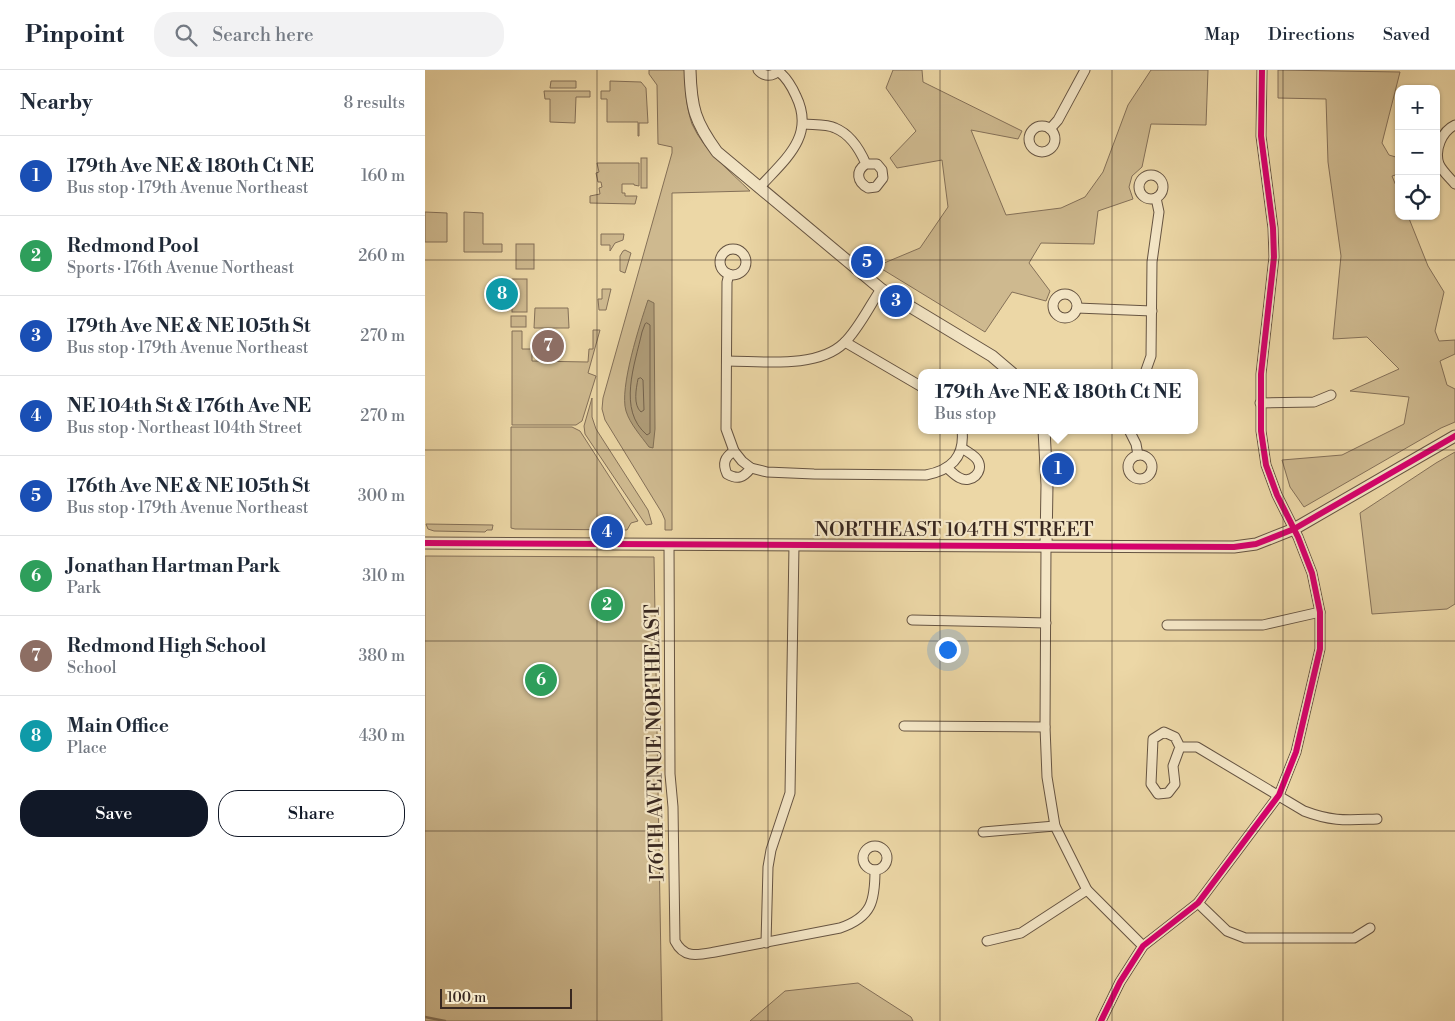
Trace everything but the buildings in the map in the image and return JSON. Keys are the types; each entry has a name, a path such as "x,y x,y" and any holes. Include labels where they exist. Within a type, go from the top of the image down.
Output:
{"street":[{"path":"690,70 694,111 704,134 717,152 881,289 992,356 1007,369"},
{"path":"758,70 768,76 779,70 800,104 803,124 793,151 759,188"},
{"path":"1050,129 1058,120 1085,70"},
{"path":"1101,1021 1120,982 1143,946 1199,903 1279,795 1296,752 1320,649 1320,612 1312,574 1266,465 1261,431 1261,374 1274,257 1273,228 1261,136 1263,70"},
{"path":"803,124 835,128 852,140 866,164"},
{"path":"1455,125 1444,133 1439,143 1439,164 1455,184"},
{"path":"1146,369 1151,356 1152,262 1159,212 1156,198"},
{"path":"729,274 727,282 726,429 734,451 751,468 783,474 926,475 947,468 956,459 962,448 962,434"},
{"path":"727,361 806,361 835,350 845,342 881,289"},
{"path":"1077,308 1152,311"},
{"path":"845,342 918,385"},
{"path":"1260,403 1314,402 1331,395"},
{"path":"1045,434 1047,485 1045,727 1047,777 1055,826 1087,890 1143,946"},
{"path":"1131,434 1136,444 1138,455"},
{"name":"NORTHEAST 104TH STREET","path":"425,543 1234,547 1256,544 1294,529 1455,436"},
{"path":"947,468 961,479 970,479 977,474 979,470 978,462 962,448"},
{"path":"734,451 726,457 724,462 727,474 739,478 744,476 751,468"},
{"name":"176TH AVENUE NORTHEAST","path":"669,544 675,941 683,953 698,955 765,943"},
{"path":"794,545 790,793 771,850 768,867 765,943 853,924 863,917 871,906 875,891 875,870"},
{"path":"1167,625 1263,625 1320,612"},
{"path":"912,620 1046,623"},
{"path":"904,726 1045,727"},
{"path":"1164,732 1175,737 1180,747 1173,766 1175,784 1168,793 1158,794 1151,784 1153,739 1164,732"},
{"path":"1180,747 1197,748 1304,811 1339,821 1377,819"},
{"path":"983,832 1055,826"},
{"path":"987,941 1021,933 1087,890"},
{"path":"1199,903 1227,931 1245,938 1354,938 1370,928"}],"shaded area":[{"path":"649,70 685,70 688,111 697,134 718,160 750,191 672,193 672,530 665,530 665,520 662,513 605,420 602,409 603,398 672,153 672,147 658,144 657,85 649,74"},
{"path":"893,70 922,70 923,82 1022,131 1018,139 971,130 1006,215 1061,208 1085,197 1103,172 1128,105 1151,70 1208,70 1206,125 1151,124 1142,167 1132,176 1129,187 1133,199 1098,211 1094,244 1041,243 1029,263 1050,291 1046,301 1012,292 985,332 877,266 920,248 948,207 942,160 897,168 890,158 916,131 886,88"},
{"path":"1278,70 1400,72 1397,85 1395,85 1382,143 1389,155 1395,157 1395,175 1392,176 1395,183 1395,220 1410,220 1428,266 1444,292 1435,331 1439,341 1455,340 1455,354 1440,361 1447,385 1455,389 1455,422 1441,428 1304,507 1290,487 1282,460 1342,455 1404,424 1409,397 1350,391 1399,369 1367,337 1333,339 1341,256 1328,162 1326,99 1278,98"},
{"path":"551,81 576,81 576,88 550,88"},
{"path":"610,81 641,82 646,88 648,123 639,123 639,136 638,122 607,122 607,99 601,99 601,91 610,91"},
{"path":"544,91 590,91 590,97 576,97 575,123 550,122 550,99 545,99"},
{"path":"641,158 647,158 647,188 641,188"},
{"path":"597,163 639,163 639,186 622,184 622,193 625,193 625,196 637,196 635,204 590,203 590,196 600,194 599,188 602,187 601,182 598,182 596,173 599,172"},
{"path":"425,212 447,213 447,242 425,242"},
{"path":"464,212 483,213 483,244 502,244 502,252 464,252"},
{"path":"601,234 624,234 623,240 615,243 610,251 610,245 601,245"},
{"path":"516,244 534,244 534,269 516,269"},
{"path":"625,250 631,253 625,273 620,271 620,256"},
{"path":"512,279 527,279 527,312 512,312"},
{"path":"602,289 611,289 606,310 599,310 598,299 602,299"},
{"path":"535,308 568,308 569,328 534,328"},
{"path":"511,316 526,316 526,327 511,327"},
{"path":"593,330 600,330 588,373 596,376 582,421 576,425 512,425 512,331 522,331 522,349 532,349 532,361 588,362 589,349 593,349"},
{"path":"592,398 592,417 596,429 648,510 652,524 646,525 585,434 584,426"},
{"path":"511,427 572,427 580,431 638,521 631,523 627,530 511,528"},
{"path":"1455,452 1455,604 1447,609 1372,614 1360,513"},
{"path":"426,524 493,525 492,530 485,532 434,531 428,529"},
{"path":"425,556 654,557 662,1021 425,1021"},
{"path":"858,983 911,1017 913,1021 750,1021 785,991"}],"water":[{"path":"648,300 654,303 655,429 653,448 649,447 633,425 626,411 625,401 625,387 631,356"}],"waterway":[{"path":"425,1017 445,1021"}],"cycle path":[{"path":"1101,1021 1120,982 1143,946 1198,903 1279,795 1296,752 1320,649 1320,612 1312,573 1298,537 1277,495 1266,465 1261,431 1261,374 1274,257 1273,228 1261,136 1262,70"},
{"path":"425,543 1234,547 1256,544 1294,529 1455,436"}],"place":[{"name":"176th Ave NE & NE 105th St","path":"867,262"},
{"name":"Main Office","path":"502,294"},
{"name":"179th Ave NE & NE 105th St","path":"896,301"},
{"name":"Redmond High School","path":"548,346"},
{"name":"179th Ave NE & 180th Ct NE","path":"1058,469"},
{"name":"NE 104th St & 176th Ave NE","path":"607,532"},
{"name":"Redmond Pool","path":"607,605"},
{"name":"Jonathan Hartman Park","path":"541,680"}]}
